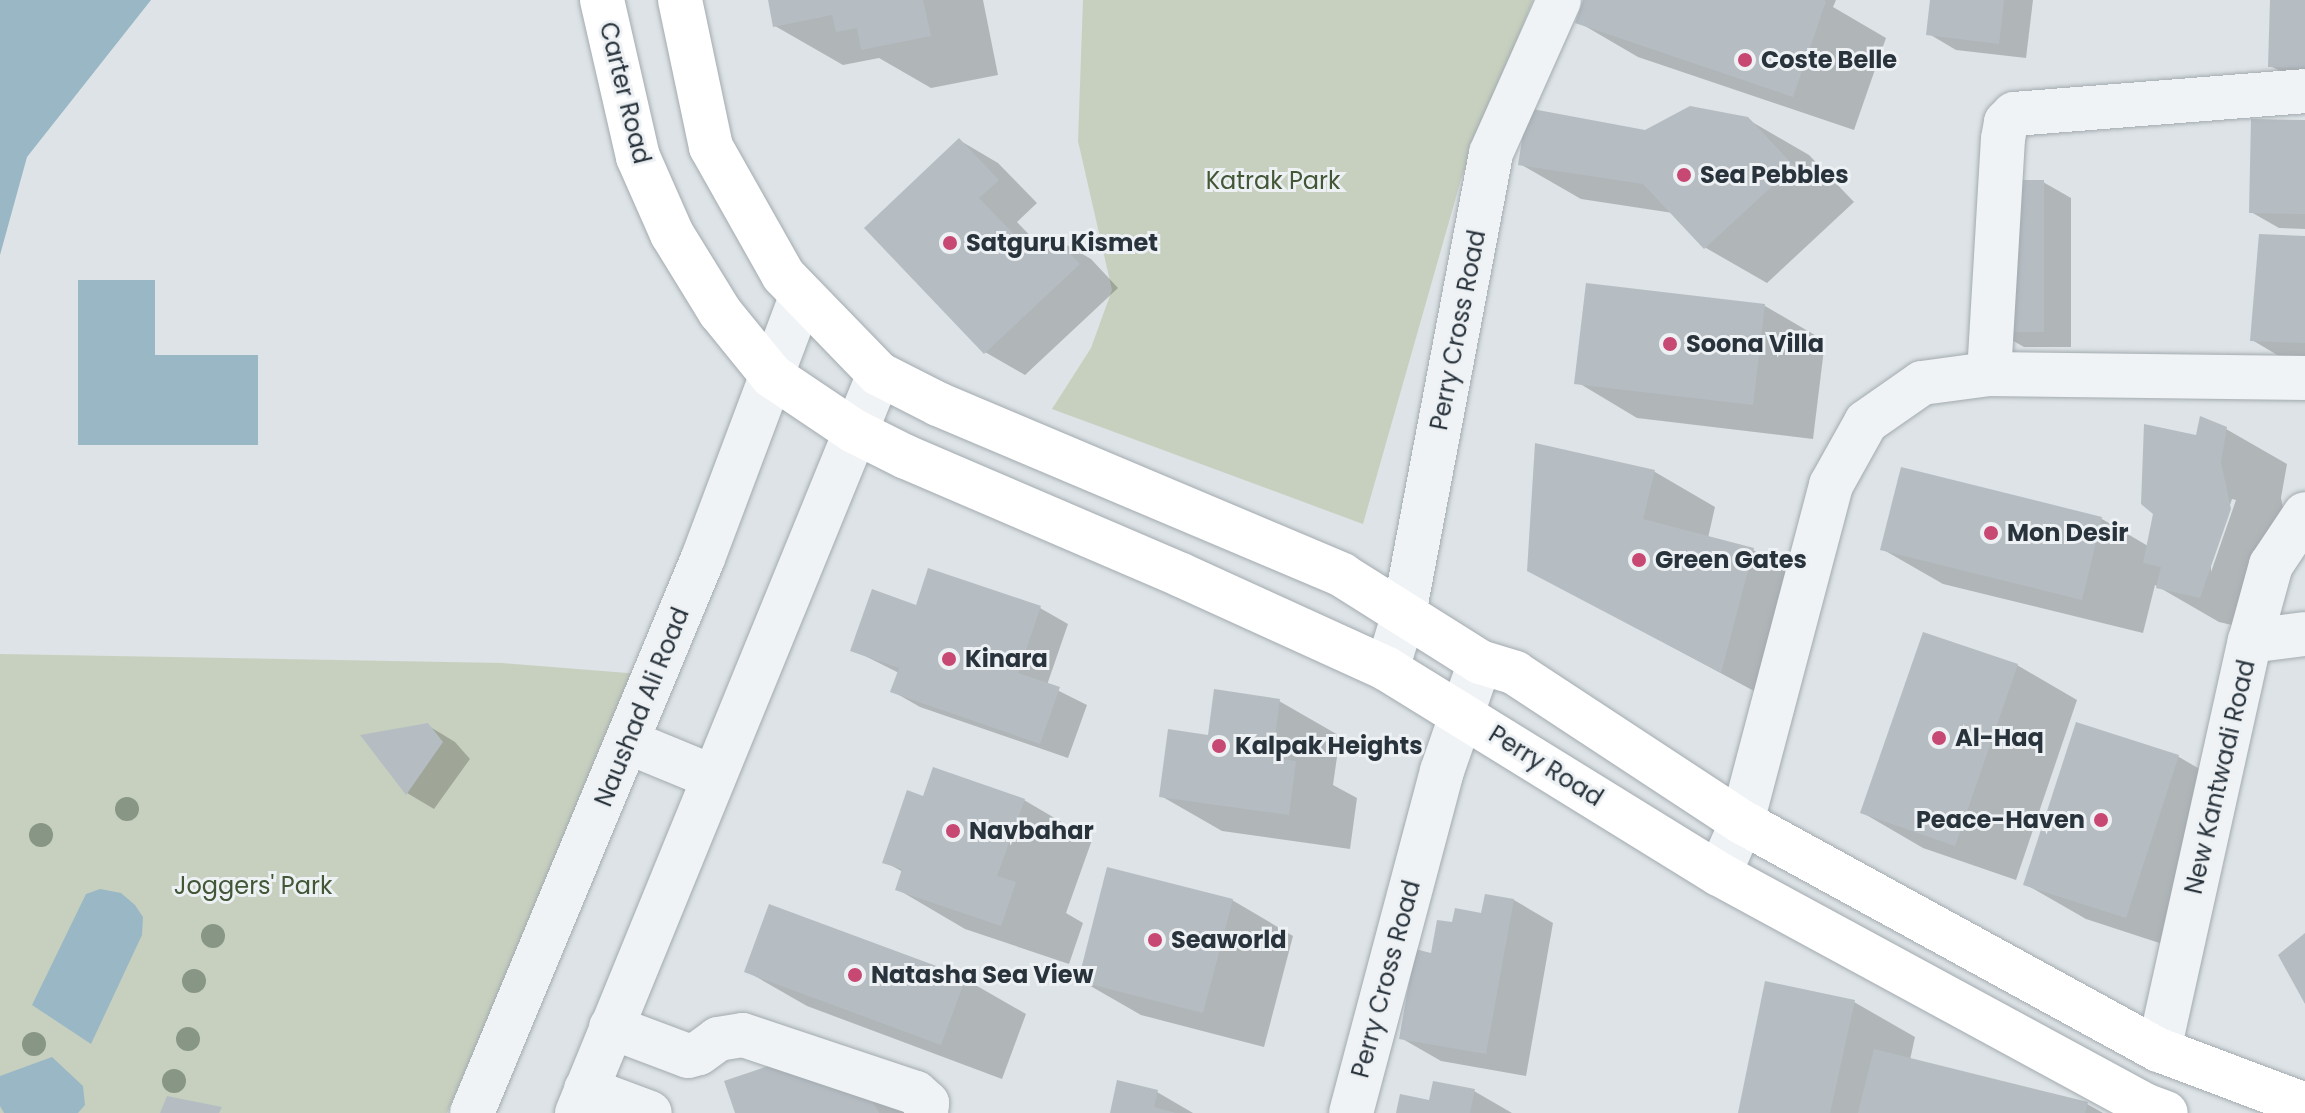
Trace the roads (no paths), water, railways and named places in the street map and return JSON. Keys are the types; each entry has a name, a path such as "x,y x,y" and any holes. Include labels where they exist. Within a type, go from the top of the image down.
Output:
{"main road":[{"name":"Carter Road","path":"602,0 638,157 672,234 720,312 772,376 854,431 906,457"},
{"path":"680,0 711,147 783,275 879,374 938,404 1342,575 1480,662 1515,673 1742,822 2159,1050 2305,1105"},
{"name":"Perry Road","path":"906,457 1167,569 1387,669 1719,874 2151,1110"},
{"path":"2151,1110 2159,1050"}],"street":[{"name":"Perry Cross Road","path":"1387,669 1404,614 1491,153 1559,0"},
{"path":"1989,374 2003,139 2006,122 2014,114 2305,91"},
{"name":"Naushad Ali Road","path":"472,1113 628,742 801,297"},
{"path":"650,1113 582,1101 879,374"},
{"path":"1719,874 1742,822 1831,485 1866,422 1922,383 1989,374 2305,378"},
{"name":"New Kantwadi Road","path":"2159,1050 2250,641 2271,565 2305,514"},
{"path":"2250,641 2305,634"},
{"name":"Perry Cross Road","path":"1351,1113 1442,771 1480,662"},
{"path":"628,742 713,777"},
{"path":"611,1027 688,1056 699,1053 718,1039 743,1035 916,1093 927,1103 926,1113"}],"water":[{"path":"0,0 151,0 27,157 0,255"},
{"path":"78,280 155,280 155,355 258,355 258,445 78,445"},
{"path":"100,889 121,893 135,905 143,917 142,935 91,1044 32,1005 86,894"},
{"path":"52,1057 83,1086 85,1105 78,1113 4,1113 0,1106 0,1076"}],"place":[{"name":"Coste Belle","path":"1745,60"},
{"name":"Sea Pebbles","path":"1684,175"},
{"name":"Satguru Kismet","path":"950,243"},
{"name":"Soona Villa","path":"1670,344"},
{"name":"Mon Desir","path":"1991,533"},
{"name":"Green Gates","path":"1639,560"},
{"name":"Kinara","path":"949,659"},
{"name":"Al-Haq","path":"1939,738"},
{"name":"Kalpak Heights","path":"1219,746"},
{"name":"Peace-Haven","path":"2101,820"},
{"name":"Navbahar","path":"953,831"},
{"name":"Seaworld","path":"1155,940"},
{"name":"Natasha Sea View","path":"855,975"}],"park label":[{"name":"Katrak Park","path":"1273,181"},
{"name":"Joggers' Park","path":"253,886"}]}
